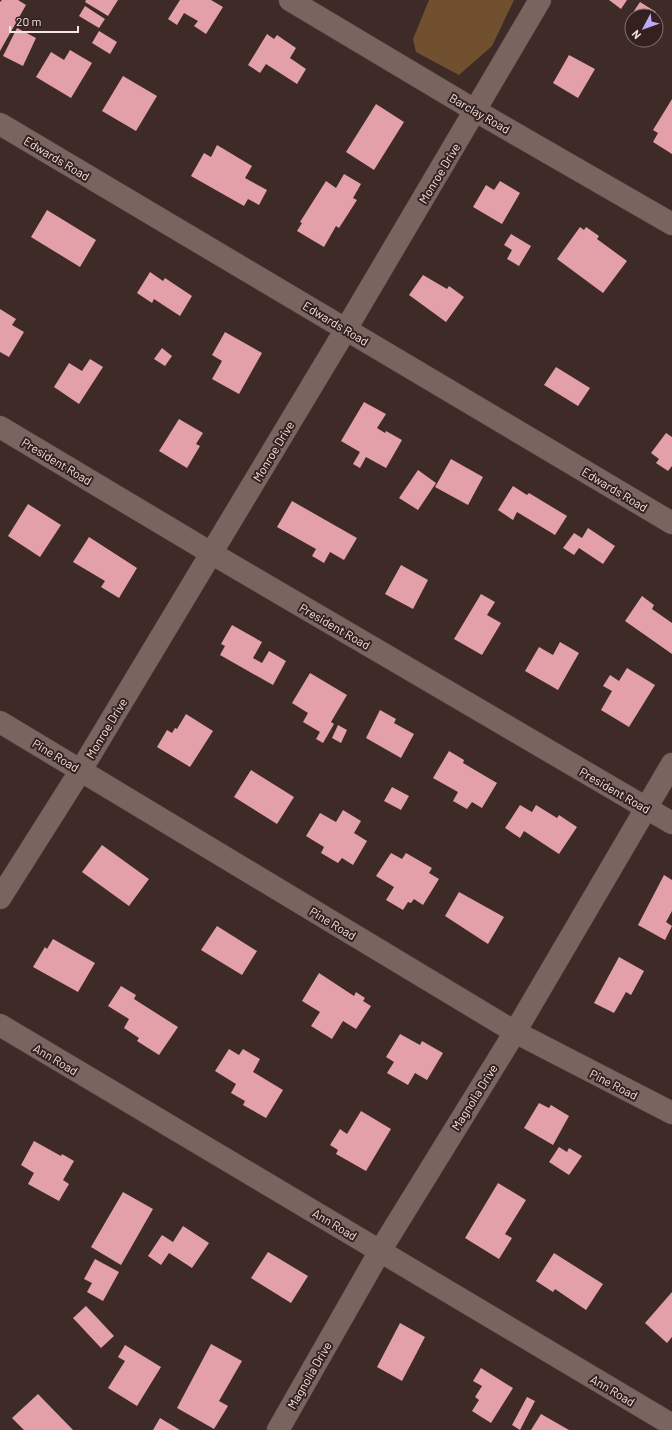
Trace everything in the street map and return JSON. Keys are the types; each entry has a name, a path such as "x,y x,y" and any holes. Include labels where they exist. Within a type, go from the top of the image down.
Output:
{"street":[{"name":"Barclay Road","path":"290,0 476,111 672,224"},
{"name":"Monroe Drive","path":"0,898 81,770 476,111 540,0"},
{"name":"Edwards Road","path":"0,124 672,523"},
{"name":"President Road","path":"0,427 211,553 672,823"},
{"name":"Pine Road","path":"0,722 515,1032 672,1113"},
{"name":"Magnolia Drive","path":"278,1430 380,1251 515,1032 672,764"},
{"name":"Ann Road","path":"0,1025 668,1424"}],"shaded area":[{"path":"429,0 514,0 492,46 459,75 416,52 413,39"}],"building":[{"path":"2,0 18,0 26,5 0,51 0,2"},
{"path":"86,0 118,0 108,16 85,2"},
{"path":"180,0 211,0 223,7 206,34 194,26 198,21 184,13 177,25 168,19"},
{"path":"609,0 627,0 621,9"},
{"path":"640,2 650,8 636,8"},
{"path":"85,6 105,19 99,28 79,16"},
{"path":"17,28 36,38 23,66 3,56"},
{"path":"99,31 117,42 110,54 92,43"},
{"path":"267,34 274,39 277,35 296,48 290,58 306,69 297,84 266,64 260,73 248,65"},
{"path":"70,50 92,63 71,98 36,77 51,52 64,60"},
{"path":"569,55 595,69 578,98 553,83"},
{"path":"123,76 157,96 136,131 102,111"},
{"path":"672,99 672,154 653,142 658,133 653,130"},
{"path":"376,104 404,122 374,170 346,152"},
{"path":"217,145 252,166 245,178 267,190 259,205 248,199 244,206 191,176 204,153 211,157"},
{"path":"344,174 361,184 353,198 357,200 339,228 336,226 324,247 297,231 302,223 300,222 326,181 336,188"},
{"path":"500,181 520,193 502,224 473,207 486,185 494,190"},
{"path":"47,210 96,240 80,267 31,237"},
{"path":"580,227 584,230 586,227 599,236 597,239 627,261 603,293 557,259"},
{"path":"511,234 531,246 519,266 507,259 512,250 504,245"},
{"path":"150,272 163,281 165,278 192,296 180,316 154,299 152,303 137,293"},
{"path":"423,275 447,289 449,286 464,297 446,322 409,295"},
{"path":"0,309 16,319 12,325 24,332 9,357 0,352"},
{"path":"225,332 262,353 239,394 212,379 222,361 212,355"},
{"path":"162,348 172,356 165,366 154,359"},
{"path":"90,359 103,367 79,404 54,387 69,363 82,371"},
{"path":"556,367 590,388 578,406 544,385"},
{"path":"364,402 386,414 377,428 402,440 386,468 366,457 360,468 353,464 360,452 341,441"},
{"path":"179,419 203,433 196,444 200,446 187,468 159,451"},
{"path":"666,433 672,437 672,466 668,471 656,463 659,459 651,453"},
{"path":"451,459 483,477 468,505 435,487"},
{"path":"418,470 436,483 418,510 399,498"},
{"path":"513,486 527,495 529,493 567,516 555,535 517,512 513,520 498,510"},
{"path":"292,501 357,538 344,560 330,552 324,563 312,556 316,549 277,527"},
{"path":"28,504 61,525 40,557 8,536"},
{"path":"588,528 615,546 603,564 579,548 574,555 563,548 574,533 582,538"},
{"path":"89,537 137,568 119,598 101,587 105,581 73,562"},
{"path":"401,565 428,580 413,609 385,594"},
{"path":"481,594 495,602 487,615 501,623 482,655 454,639"},
{"path":"642,596 654,605 652,609 672,623 672,654 625,621"},
{"path":"232,625 262,642 253,658 262,663 269,651 286,661 273,685 220,655 225,646 221,644"},
{"path":"560,642 579,653 558,690 525,671 539,647 553,655"},
{"path":"627,668 655,685 629,727 601,710 612,691 603,686 610,675 619,681"},
{"path":"310,673 347,695 331,722 334,724 323,743 316,739 320,732 303,722 308,713 292,703"},
{"path":"380,710 396,719 394,723 414,734 401,758 366,738"},
{"path":"186,714 213,731 190,767 157,747 167,730 172,733 175,728 177,729"},
{"path":"338,725 347,730 341,743 332,738"},
{"path":"449,751 464,760 463,763 497,783 482,808 472,802 467,809 453,801 458,792 433,778"},
{"path":"251,770 294,797 277,824 234,797"},
{"path":"392,787 409,796 401,810 384,801"},
{"path":"520,805 532,812 536,805 557,818 559,815 577,827 559,854 524,831 520,838 505,828"},
{"path":"343,810 361,821 354,833 367,841 353,865 342,858 338,863 321,853 324,847 306,836 320,813 336,822"},
{"path":"102,845 149,879 129,906 82,872"},
{"path":"391,853 402,859 406,853 432,868 429,873 439,879 423,905 414,899 411,903 408,902 403,910 386,900 394,887 376,876"},
{"path":"664,875 672,880 672,911 666,922 672,926 665,940 638,925"},
{"path":"459,892 504,917 488,944 445,916"},
{"path":"217,926 257,951 242,975 201,950"},
{"path":"53,939 95,963 78,992 33,967 45,947 47,949"},
{"path":"619,957 644,971 631,995 626,992 614,1013 594,1003"},
{"path":"319,973 354,996 356,992 365,998 363,1001 371,1006 356,1029 343,1021 332,1039 311,1026 320,1012 302,1001"},
{"path":"121,986 136,995 134,999 178,1027 159,1055 137,1041 139,1038 124,1028 129,1019 108,1006"},
{"path":"400,1034 420,1045 422,1041 443,1053 427,1080 415,1073 408,1085 387,1073 394,1062 386,1057"},
{"path":"229,1049 239,1055 243,1049 260,1059 253,1072 283,1090 266,1118 243,1105 245,1101 231,1093 236,1084 215,1071"},
{"path":"539,1103 549,1108 551,1105 569,1116 553,1145 524,1128"},
{"path":"361,1111 391,1129 366,1171 336,1154 338,1150 330,1145 340,1129 347,1134"},
{"path":"34,1141 61,1156 62,1154 74,1161 63,1180 69,1184 59,1201 28,1184 34,1173 21,1165"},
{"path":"559,1147 567,1152 569,1148 582,1156 569,1175 549,1162"},
{"path":"498,1183 526,1200 505,1234 512,1238 499,1259 465,1238"},
{"path":"123,1192 153,1209 121,1265 91,1247"},
{"path":"183,1226 209,1243 192,1268 169,1253 161,1265 148,1256 162,1235 173,1242"},
{"path":"268,1252 308,1276 291,1303 251,1278"},
{"path":"554,1253 603,1284 586,1310 555,1289 553,1292 536,1281"},
{"path":"95,1259 119,1272 103,1301 87,1292 92,1283 84,1279"},
{"path":"672,1292 672,1337 667,1343 645,1323"},
{"path":"86,1306 114,1336 101,1348 73,1318"},
{"path":"400,1323 425,1337 402,1381 377,1367"},
{"path":"211,1344 242,1361 219,1401 228,1406 214,1429 177,1408"},
{"path":"125,1345 161,1367 137,1406 108,1388 125,1361 118,1357"},
{"path":"481,1368 513,1388 491,1423 472,1411 479,1400 475,1397 482,1386 473,1381"},
{"path":"38,1394 73,1430 24,1430 12,1418"},
{"path":"527,1397 535,1401 520,1430 512,1425"},
{"path":"541,1414 569,1430 531,1430"},
{"path":"160,1418 180,1430 153,1430"}]}
